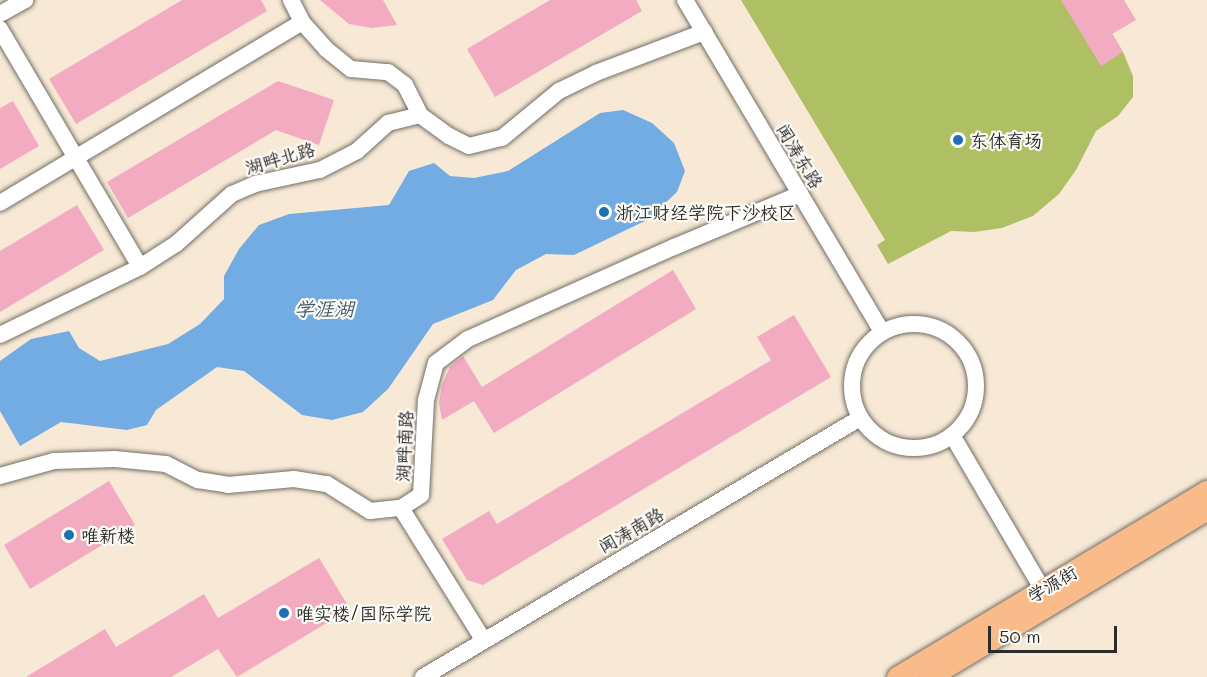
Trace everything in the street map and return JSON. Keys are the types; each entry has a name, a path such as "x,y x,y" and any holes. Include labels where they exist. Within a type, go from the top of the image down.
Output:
{"main road":[{"name":"学源街","path":"897,677 1207,491"},
{"path":"929,677 1207,509"}],"street":[{"path":"0,14 25,0"},
{"path":"291,0 302,22 326,49 351,69 388,72 405,85 420,115 449,136 469,146 502,138 559,91 596,72 704,32"},
{"name":"闻涛东路","path":"685,0 882,332"},
{"path":"0,203 302,22"},
{"path":"0,29 140,267"},
{"name":"湖畔北路","path":"0,335 140,267 176,244 232,194 255,184 320,170 357,151 388,123 420,115"},
{"name":"湖畔南路","path":"0,476 54,461 115,459 166,464 198,480 228,485 294,479 327,484 370,512 400,508 421,495 426,400 436,363 468,339 674,247 800,194"},
{"path":"923,323 943,330 960,342 972,360 977,380 975,401 967,420 952,435 934,445 913,448 892,444 874,434 860,418 853,400 852,380 856,361 867,344 882,332 902,324 923,323"},
{"name":"闻涛南路","path":"423,677 483,639 860,418"},
{"path":"952,435 1043,590"},
{"path":"400,508 483,639"}],"green space":[{"name":"东体育场","path":"741,0 1092,0 1123,52 1133,76 1133,97 1118,116 1096,131 1076,170 1059,194 1033,216 1002,228 974,232 951,231 888,264 877,245 885,240"}],"water":[{"name":"学涯湖","path":"623,110 652,123 674,143 685,171 677,192 647,220 574,255 546,254 516,270 493,300 433,324 388,389 363,412 332,420 302,415 244,371 217,367 156,410 147,425 127,430 61,422 20,446 0,411 0,361 31,339 69,331 79,348 100,361 168,344 200,324 224,299 224,276 239,249 259,225 289,214 389,205 409,171 434,163 450,176 474,178 508,171 600,113"}],"building":[{"path":"182,0 261,0 267,11 76,124 49,79"},
{"path":"320,0 383,0 397,25 371,28 349,24"},
{"path":"550,0 636,0 642,11 495,97 467,49"},
{"path":"1061,0 1124,0 1136,20 1112,34 1123,52 1101,66"},
{"path":"278,81 334,100 319,145 276,130 128,218 107,182"},
{"path":"13,101 39,146 0,169 0,108"},
{"path":"77,205 104,250 0,312 0,251"},
{"path":"673,270 696,309 494,433 474,401 442,420 439,403 442,385 450,367 463,356 482,387"},
{"path":"794,315 831,377 483,585 467,580 442,539 489,511 497,524 771,360 757,337"},
{"name":"唯新楼","path":"109,481 135,525 30,589 4,545"},
{"name":"唯实楼/国际学院","path":"319,558 350,609 237,677 218,649 171,677 26,677 105,629 116,647 204,594 218,618"}],"place":[{"name":"东体育场","path":"958,140"},
{"name":"浙江财经学院下沙校区","path":"604,212"},
{"name":"唯新楼","path":"69,535"},
{"name":"唯实楼/国际学院","path":"284,613"}]}
